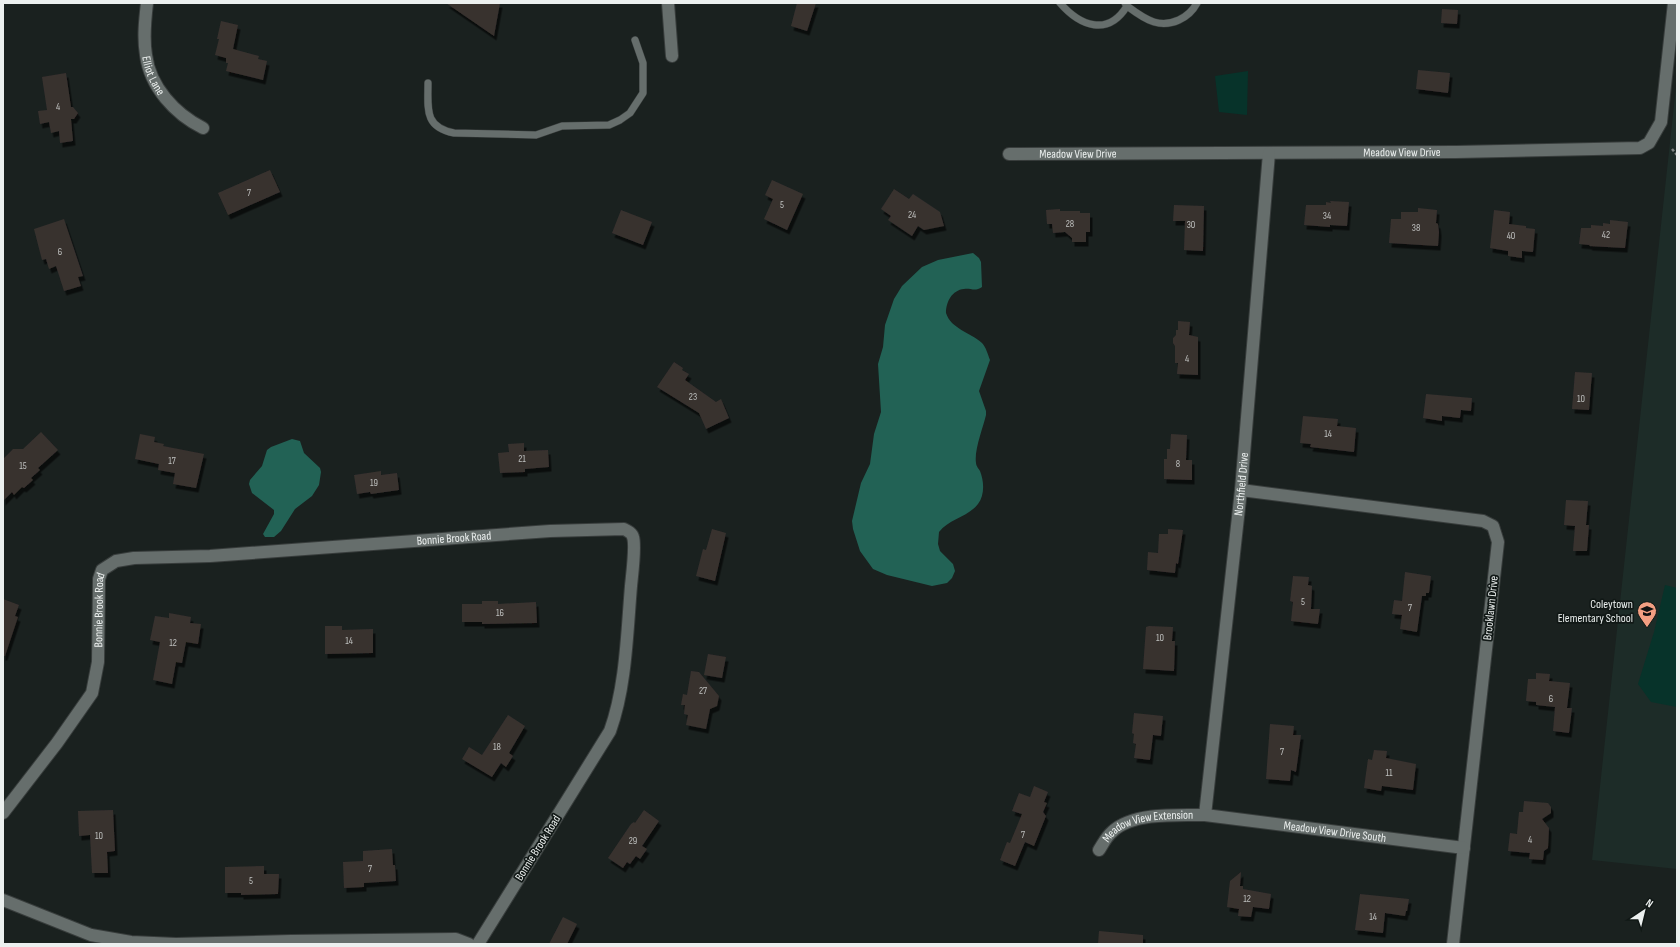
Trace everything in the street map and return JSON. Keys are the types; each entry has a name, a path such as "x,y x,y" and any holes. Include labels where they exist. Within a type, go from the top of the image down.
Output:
{"street":[{"name":"Elliot Lane","path":"147,3 144,40 150,72 172,106 187,119 203,128"},
{"path":"668,3 672,56"},
{"name":"Meadow View Drive","path":"1009,154 1456,152 1640,148 1649,143 1661,122 1674,3"},
{"name":"Northfield Drive","path":"1205,815 1241,490 1269,153"},
{"name":"Brooklawn Drive","path":"1241,490 1483,521 1493,526 1498,542 1453,944"},
{"name":"Bonnie Brook Road","path":"3,813 61,738 92,693 98,662 99,579 102,570 116,561 134,558 226,555 550,531 624,529 630,532 633,536 633,561 626,641 616,714 610,731 478,944"},
{"name":"Meadow View Drive South","path":"1205,815 1464,848"},
{"name":"Meadow View Extension","path":"1099,850 1112,831 1124,823 1137,819 1155,817 1205,815"},
{"path":"3,900 91,935 130,942 176,944 291,940 456,939 469,944"}],"lane":[{"path":"1060,3 1077,19 1088,24 1100,25 1114,22 1121,16 1126,5 1154,22 1176,22 1186,16 1197,3"},
{"path":"428,83 428,110 430,118 435,126 442,131 454,133 536,135 562,126 609,125 620,120 630,112 643,93 643,64 635,40"}],"path":[{"path":"1672,149 1677,156"}],"shaded area":[{"path":"1248,71 1247,115 1219,112 1215,76"},
{"name":"Coleytown Elementary School","path":"1677,78 1677,869 1592,860"},
{"path":"973,253 981,262 982,287 975,290 964,289 953,294 947,305 946,313 948,318 956,327 982,343 990,360 979,391 986,411 977,446 976,458 976,464 982,479 983,492 978,504 974,508 948,524 939,532 938,544 940,551 953,564 955,571 952,578 947,583 932,586 887,575 873,569 860,551 852,521 861,483 870,464 874,434 881,412 878,364 883,347 885,325 894,299 902,286 922,267 938,260"},
{"path":"292,439 300,441 304,453 320,468 321,472 319,485 312,496 295,509 281,531 274,537 265,537 263,534 274,514 274,510 252,493 249,484 250,480 262,466 267,450"},
{"path":"1665,585 1677,588 1677,707 1651,702 1638,684 1654,632"}],"building":[{"path":"446,3 500,3 494,36"},
{"path":"797,3 816,3 807,31 791,26"},
{"path":"1442,9 1458,10 1457,24 1441,23"},
{"path":"221,21 238,25 233,49 259,56 258,59 267,61 263,80 226,71 228,63 226,63 226,58 215,55"},
{"path":"1418,70 1450,73 1448,93 1416,89"},
{"path":"66,73 71,107 73,107 78,113 74,119 71,119 73,141 60,143 59,131 51,133 49,122 40,124 38,111 47,110 42,77"},
{"path":"270,170 280,192 228,215 218,193"},
{"path":"772,180 803,194 787,230 764,219 773,199 765,195"},
{"path":"894,189 909,199 913,194 940,212 944,226 924,230 918,226 912,236 888,220 891,216 881,209"},
{"path":"1330,201 1349,202 1347,226 1330,225 1330,227 1304,225 1306,205 1326,205 1326,202 1331,203"},
{"path":"1174,205 1204,206 1203,251 1184,250 1185,221 1173,221"},
{"path":"1418,208 1437,210 1436,223 1438,224 1439,232 1438,246 1389,243 1391,219 1401,219 1401,212 1418,212"},
{"path":"1060,209 1060,211 1080,211 1080,213 1090,213 1090,232 1086,232 1086,242 1072,242 1072,238 1065,232 1053,233 1052,224 1047,224 1046,210"},
{"path":"621,210 652,222 643,245 612,233"},
{"path":"1494,210 1510,212 1509,224 1526,226 1526,228 1535,229 1533,252 1522,251 1522,258 1508,256 1508,251 1490,248"},
{"path":"64,219 83,276 78,277 81,286 64,291 56,266 49,269 46,259 42,260 34,229"},
{"path":"1610,220 1628,222 1625,248 1579,244 1581,228 1591,228 1591,225 1603,226 1603,223 1610,224"},
{"path":"1178,321 1190,322 1189,335 1198,337 1198,375 1177,374 1178,363 1175,363 1175,346 1173,343 1173,338 1176,335 1176,330 1178,330"},
{"path":"674,362 683,368 682,370 689,374 685,380 716,402 721,399 729,418 706,429 699,413 657,387"},
{"path":"1575,372 1592,373 1589,410 1572,409"},
{"path":"1426,394 1472,398 1471,411 1461,410 1460,418 1442,416 1442,421 1423,418"},
{"path":"1303,416 1338,419 1337,426 1356,428 1354,452 1310,447 1311,444 1300,443"},
{"path":"41,432 58,450 38,468 40,470 31,478 33,480 24,488 22,487 14,495 12,492 3,501 3,459 13,449 23,449"},
{"path":"140,434 155,437 154,442 164,444 163,446 204,454 196,488 173,484 175,473 158,470 159,464 135,459"},
{"path":"1171,434 1187,435 1186,460 1192,460 1192,480 1164,479 1164,459 1167,459 1167,449 1170,449"},
{"path":"524,443 524,451 548,450 549,467 525,469 525,472 500,473 498,453 509,452 508,444"},
{"path":"381,471 381,475 397,473 399,490 371,494 370,492 357,494 354,475"},
{"path":"1566,500 1588,501 1586,525 1589,525 1587,551 1573,551 1575,526 1564,525"},
{"path":"712,529 726,533 715,581 696,576 703,549 706,550"},
{"path":"1168,529 1183,530 1178,564 1176,563 1175,573 1147,570 1148,552 1158,553 1159,534 1168,534"},
{"path":"1405,572 1431,576 1429,593 1426,593 1426,596 1422,596 1417,632 1400,629 1402,615 1392,614 1394,600 1402,601"},
{"path":"1293,576 1309,577 1308,585 1312,586 1311,609 1320,609 1318,624 1291,621 1293,602 1290,601"},
{"path":"3,599 19,605 15,616 18,617 5,656 3,656"},
{"path":"482,601 498,601 498,604 536,602 537,623 482,624 482,622 462,622 462,604 482,604"},
{"path":"169,613 191,617 190,623 201,624 198,644 186,642 182,663 176,662 172,684 153,680 160,642 150,640 155,616 169,618"},
{"path":"325,626 342,626 342,630 373,629 373,653 325,654"},
{"path":"1146,627 1173,627 1172,641 1175,641 1174,671 1143,669"},
{"path":"708,654 726,657 722,678 704,675"},
{"path":"691,671 699,672 719,696 717,706 710,709 706,729 686,725 688,715 684,714 685,705 681,705 683,694 687,695"},
{"path":"1536,673 1550,674 1549,681 1570,683 1567,708 1572,708 1569,733 1553,731 1555,707 1536,705 1536,702 1526,701 1528,679 1536,679"},
{"path":"1134,713 1163,716 1161,736 1153,735 1150,760 1134,758 1136,744 1133,743 1134,734 1132,733"},
{"path":"508,715 525,726 509,753 513,756 506,767 501,763 492,777 462,759 469,747 482,755"},
{"path":"1270,724 1294,726 1293,735 1301,735 1296,772 1291,770 1290,781 1266,779"},
{"path":"1374,750 1387,751 1386,758 1416,764 1413,790 1382,786 1381,791 1364,788 1368,759 1372,760"},
{"path":"1034,786 1048,792 1044,802 1047,803 1043,812 1046,816 1034,846 1025,842 1015,866 1000,860 1007,842 1010,843 1022,814 1012,811 1019,793 1030,797"},
{"path":"1524,801 1548,803 1551,807 1551,813 1542,819 1549,828 1548,848 1544,851 1543,860 1529,859 1530,853 1508,851 1510,833 1517,834 1519,812 1523,812"},
{"path":"113,810 115,851 107,852 108,873 92,873 90,835 79,836 78,811"},
{"path":"644,810 659,821 642,846 647,849 640,859 636,856 630,864 627,862 623,868 608,858 631,824 634,822 635,823"},
{"path":"392,849 396,881 364,883 364,887 344,888 343,862 363,861 363,851"},
{"path":"264,866 264,874 279,874 278,894 241,895 241,893 225,893 225,867"},
{"path":"1241,872 1240,886 1243,886 1243,889 1271,894 1269,909 1253,907 1251,917 1238,916 1239,909 1227,907 1230,881"},
{"path":"1360,894 1409,899 1405,916 1385,913 1383,933 1355,930"},
{"path":"563,917 577,924 567,944 549,944"},
{"path":"1099,931 1143,935 1143,944 1098,944"}],"place":[{"name":"Coleytown Elementary School","path":"1647,628"}]}
